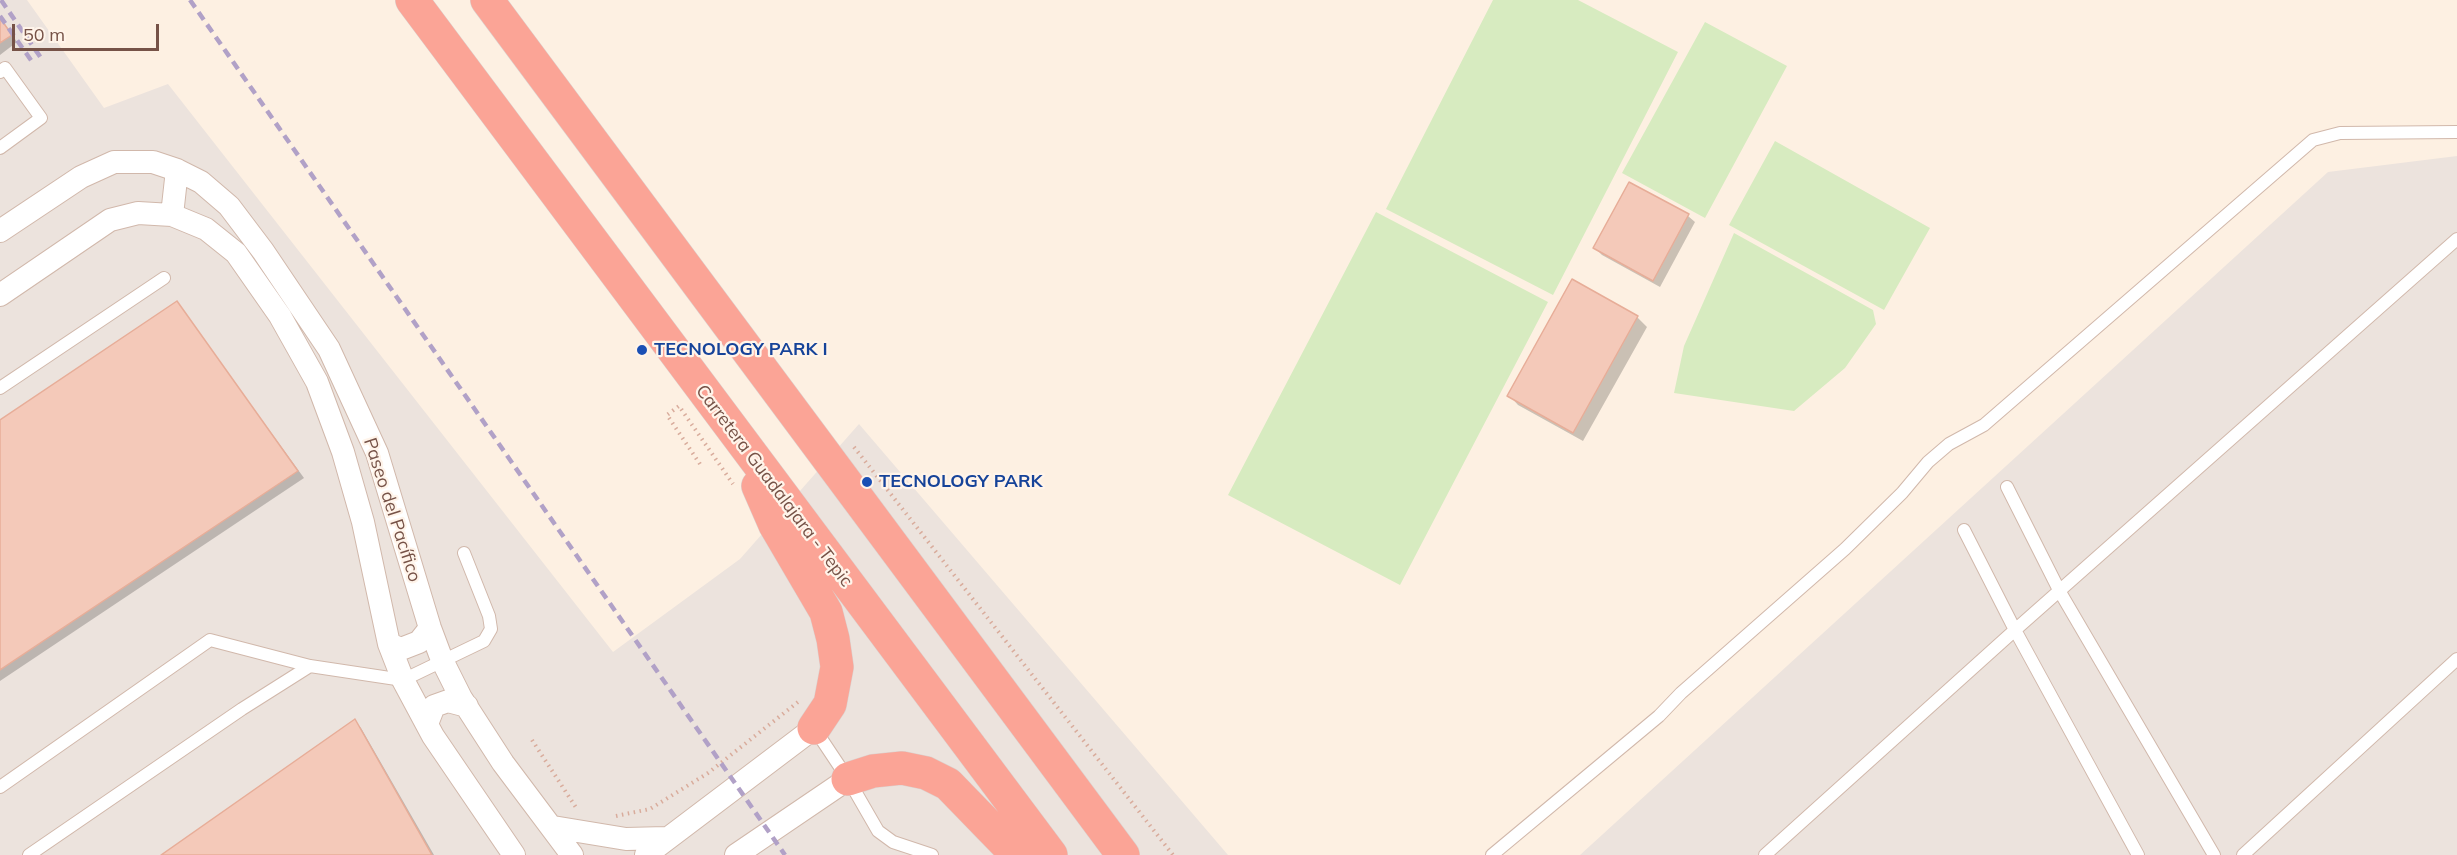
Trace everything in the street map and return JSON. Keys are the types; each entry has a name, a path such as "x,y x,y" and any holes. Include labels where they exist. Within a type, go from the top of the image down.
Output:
{"highway":[{"name":"Carretera Guadalajara - Tepic","path":"412,0 1051,855"},
{"path":"487,0 1124,855"},
{"path":"745,447 775,525 826,612 833,639 837,667 830,704 814,728"},
{"path":"848,779 873,771 902,768 926,773 948,784 1017,855"}],"street":[{"name":"Paseo del Pacífico","path":"0,231 81,177 114,162 153,162 177,170 201,182 229,206 263,251 329,349 376,453 442,660 467,706 503,763 573,855"},
{"path":"172,215 177,170"},
{"name":"Paseo del Pacífico","path":"0,295 111,220 138,213 172,215 206,229 236,254 280,316 317,382 344,452 363,522 389,644 403,680 433,736 508,851"},
{"path":"389,644 401,649 419,642 430,628"},
{"path":"427,724 434,706 448,701 467,706"},
{"path":"646,855 814,728"},
{"path":"736,855 848,779"},
{"path":"553,827 626,839 666,838"}],"lane":[{"path":"0,72 5,68 41,118 0,148"},
{"path":"1492,855 1659,716 1681,693 1845,549 1902,493 1928,462 1949,444 1984,425 2313,140 2340,133 2457,132"},
{"path":"1765,855 2015,630 2457,239"},
{"path":"0,388 164,278"},
{"path":"2007,488 2060,592 2214,855"},
{"path":"1964,530 2015,630 2138,855"},
{"path":"0,787 210,640 310,666 403,680 484,641 491,629 489,616 464,553"},
{"path":"2243,855 2457,659"},
{"path":"29,855 242,709 310,666"},
{"path":"814,728 848,779 878,831 893,842 932,855"}],"path":[{"path":"700,464 667,415 679,406 736,490"},
{"path":"852,443 1173,855"},
{"path":"606,815 616,816 650,809 715,768 807,695"},
{"path":"532,740 574,808 585,813"}],"shaded area":[{"path":"0,0 27,0 104,108 168,84 613,652 740,559 859,424 1228,855 0,855"},
{"path":"2457,156 2457,855 1580,855 2328,172"}],"green space":[{"path":"1493,0 1578,0 1678,52 1553,295 1386,209"},
{"path":"1705,22 1787,66 1705,218 1622,173"},
{"path":"1775,141 1930,228 1884,310 1729,225"},
{"path":"1376,212 1548,302 1400,585 1228,495"},
{"path":"1734,233 1873,310 1876,324 1845,368 1794,411 1674,393 1684,346"}],"building":[{"path":"0,18 12,35 0,43"},
{"path":"1629,182 1689,214 1653,281 1593,248"},
{"path":"1572,279 1638,316 1573,433 1507,396"},
{"path":"177,301 298,471 0,670 0,420"},
{"path":"355,719 432,855 161,855"}],"railway":[{"path":"1,0 41,58"},
{"path":"190,0 785,855"},
{"path":"0,16 33,63"}],"place":[{"name":"TECNOLOGY PARK I","path":"642,350"},
{"name":"TECNOLOGY PARK","path":"867,482"}]}
